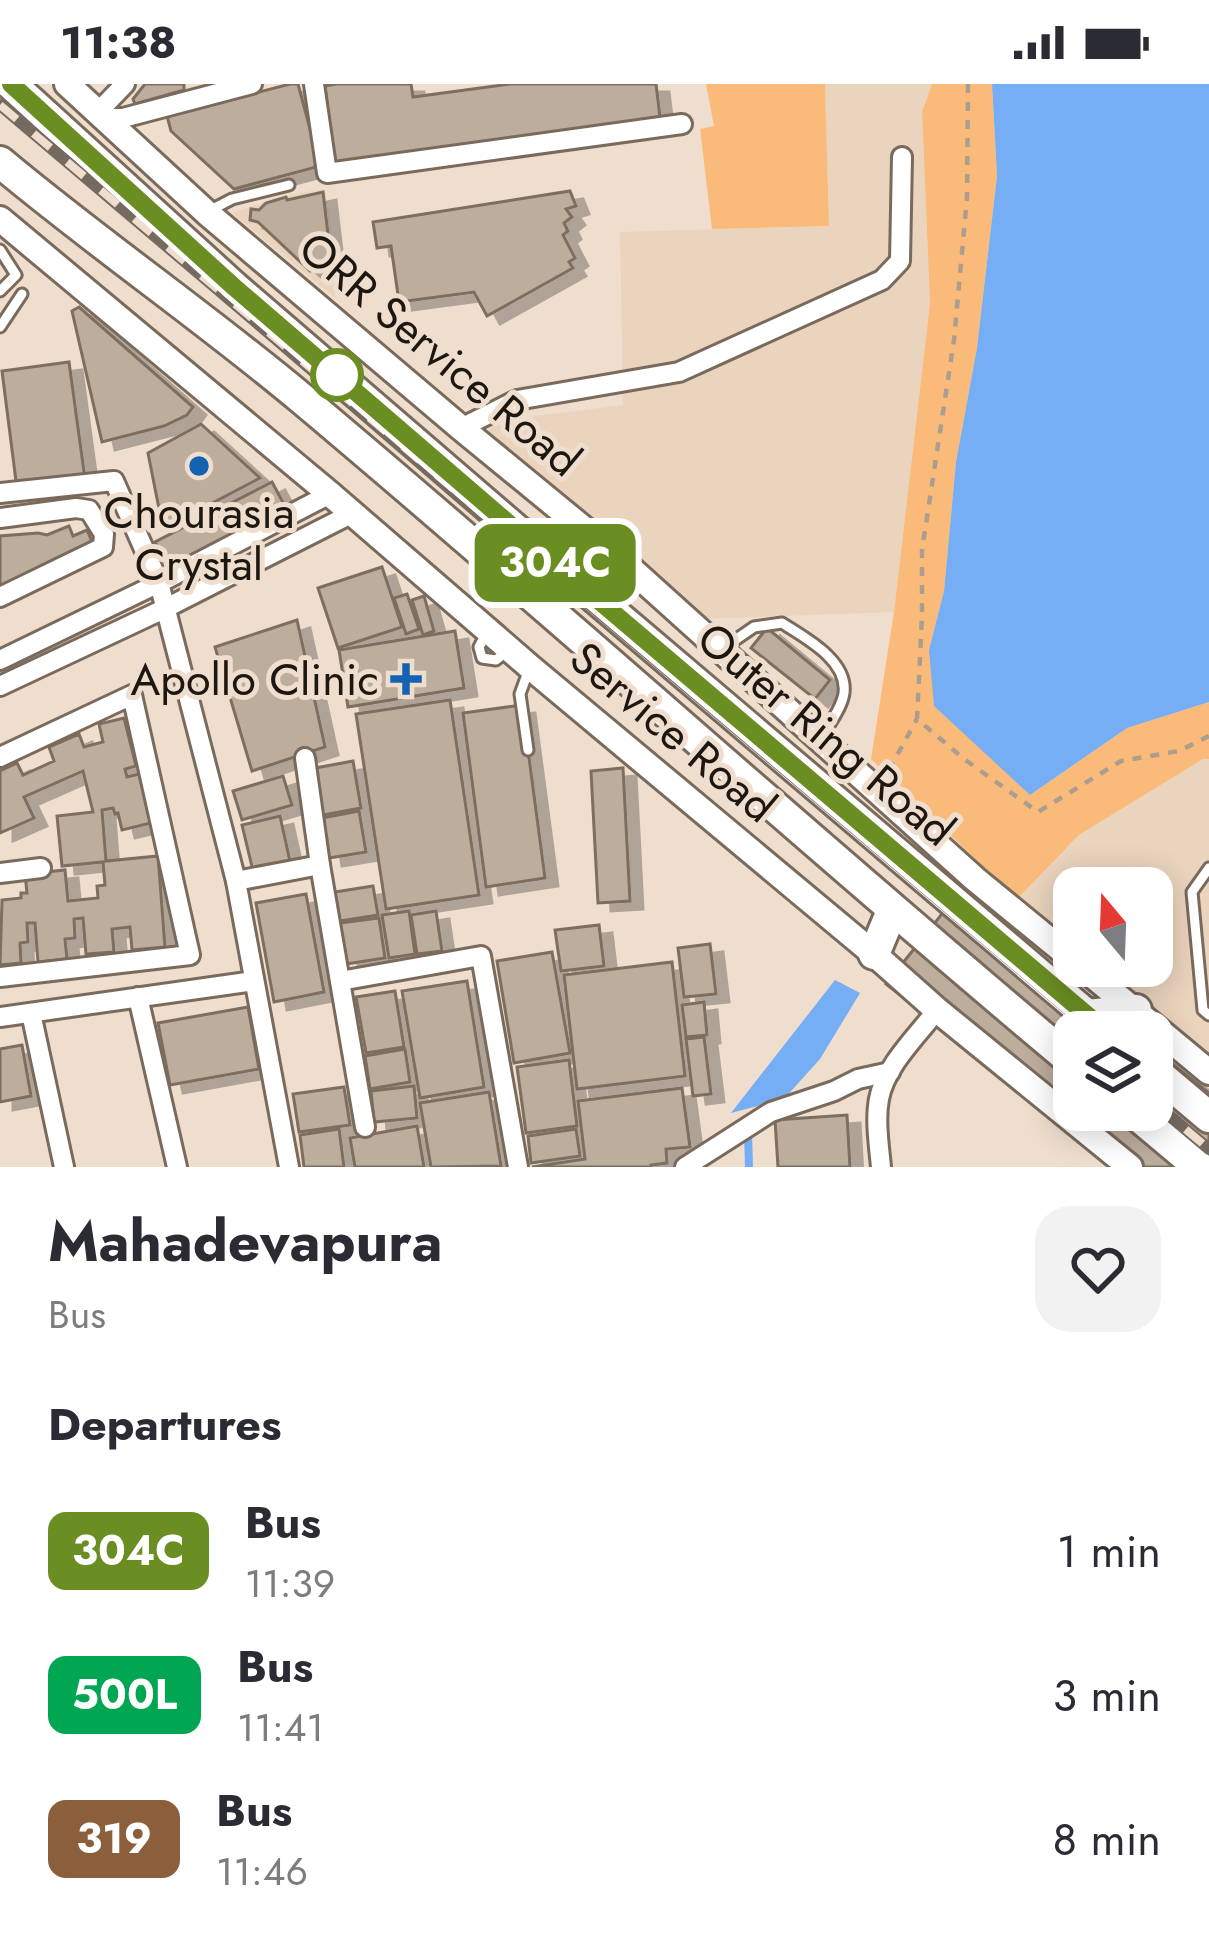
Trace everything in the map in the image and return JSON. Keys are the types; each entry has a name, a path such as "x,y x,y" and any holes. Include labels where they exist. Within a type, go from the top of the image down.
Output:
{"highway":[{"name":"Outer Ring Road","path":"11,84 234,287 1083,1011"},
{"name":"Outer Ring Road","path":"0,162 296,394 1053,1045"},
{"path":"874,953 892,911"},
{"path":"1173,1087 1209,1117"},
{"path":"1156,1131 1199,1167"}],"street":[{"path":"125,84 102,115 123,118 252,84"},
{"path":"314,84 327,172 682,124"},
{"name":"ORR Service Road","path":"72,86 207,212 612,553 975,879 1053,943"},
{"path":"461,428 517,400 679,372 882,280 900,261 902,157"},
{"name":"Service Road","path":"0,219 10,248 330,494 937,1010 1130,1167"},
{"path":"0,494 115,481 159,583 236,881 290,1167"},
{"path":"0,660 330,494"},
{"path":"0,518 89,510 104,534 103,547 0,597"},
{"path":"0,686 352,514"},
{"path":"0,757 132,695 190,956 0,977"},
{"path":"305,758 364,1127"},
{"path":"236,881 320,865"},
{"path":"0,872 41,868"},
{"path":"340,981 481,956 518,1167"},
{"path":"0,1017 254,981"},
{"path":"1107,987 1209,1072"},
{"path":"138,997 177,1167"},
{"path":"881,1167 878,1103 890,1072 937,1010"},
{"path":"31,1013 64,1167"},
{"path":"685,1167 771,1112 890,1072"}],"lane":[{"path":"207,212 232,199 289,185"},
{"path":"0,291 16,275 10,248"},
{"path":"0,327 22,294"},
{"path":"721,650 754,627 782,623 828,656 842,674 844,691 821,740"},
{"path":"528,750 520,694 530,667"},
{"path":"1207,1012 1192,892 1209,868"}],"path":[{"path":"878,791 917,719 922,550 954,340 967,197 968,84"},
{"path":"917,719 964,760 1038,812 1120,761 1179,751 1209,736"}],"shaded area":[{"path":"706,84 825,84 829,226 712,229 700,129 714,126"},
{"path":"825,84 932,84 922,112 930,303 894,612 700,619 481,435 503,420 623,405 620,232 829,226"},
{"path":"932,84 992,84 997,176 977,348 956,462 944,591 929,650 1030,795 1127,728 1209,702 1209,759 1079,835 1017,899 871,759 894,612 930,303 922,112"},
{"path":"325,189 336,263 335,298 232,213 282,196"},
{"path":"1209,759 1209,1054 1173,1025 1173,1011 1156,1011 1126,987 1173,987 1173,867 1053,867 1053,928 1017,899 1079,835"}],"water":[{"path":"992,84 1209,84 1209,702 1127,728 1030,795 934,706 929,650 944,591 956,462 977,348 997,176"},
{"path":"835,980 860,993 820,1059 784,1099 731,1113"}],"building":[{"path":"145,84 184,84 184,90 135,104 133,99"},
{"path":"298,84 320,166 234,189 171,131 167,116"},
{"path":"411,84 413,97 510,84 656,84 661,125 335,168 325,86"},
{"path":"570,191 576,206 566,209 572,217 564,223 568,231 563,235 575,258 569,262 573,268 487,316 474,292 399,302 391,246 377,248 373,222"},
{"path":"323,192 332,268 310,271 258,222 250,220 251,209 286,197"},
{"path":"79,307 193,407 187,415 102,442 72,311"},
{"path":"69,362 85,479 17,489 2,371"},
{"name":"Chourasia Crystal","path":"201,424 260,478 163,529 148,453"},
{"path":"272,482 286,508 169,569 155,542"},
{"path":"69,526 73,536 87,530 93,544 0,589 0,536 47,535"},
{"path":"382,567 402,627 338,648 318,588"},
{"path":"407,594 419,629 406,634 394,598"},
{"path":"424,596 434,631 423,635 412,600"},
{"path":"297,620 325,747 252,771 215,647"},
{"path":"767,628 830,680 815,699 751,648"},
{"path":"455,631 464,688 348,707 339,650"},
{"path":"450,700 479,895 386,909 356,714"},
{"path":"522,705 545,878 486,887 463,713"},
{"path":"124,718 136,766 125,769 127,777 139,774 151,823 122,830 113,808 102,810 106,861 158,856 165,947 132,950 130,927 112,929 114,952 86,954 83,918 74,919 75,938 65,939 67,959 38,962 35,923 27,923 28,942 20,943 21,963 0,965 2,900 27,893 25,874 65,870 68,901 98,898 97,886 105,885 103,862 62,866 57,816 93,812 83,771 24,797 34,818 0,833 0,771 17,763 23,775 54,761 49,747 79,734 84,747 103,742 99,724"},
{"path":"353,761 361,808 318,816 310,769"},
{"path":"623,768 630,901 598,903 591,771"},
{"path":"283,776 292,805 242,820 233,791"},
{"path":"359,811 366,852 329,858 322,818"},
{"path":"280,816 291,866 254,875 242,825"},
{"path":"373,886 378,915 340,921 335,892"},
{"path":"306,894 324,992 274,1002 256,903"},
{"path":"957,895 1053,970 1053,987 1075,987 1105,1011 1053,1011 1053,1116 886,984"},
{"path":"409,911 415,954 389,958 382,915"},
{"path":"436,911 442,951 417,954 411,915"},
{"path":"379,918 385,958 346,964 340,923"},
{"path":"599,925 604,966 561,971 555,930"},
{"path":"710,944 716,994 684,997 678,948"},
{"path":"552,952 570,1053 514,1063 497,961"},
{"path":"672,962 685,1076 577,1089 564,975"},
{"path":"467,981 484,1087 420,1098 402,991"},
{"path":"395,991 404,1047 366,1053 356,997"},
{"path":"704,1002 707,1035 686,1037 682,1005"},
{"path":"248,1007 259,1069 170,1085 158,1023"},
{"path":"704,1037 711,1094 693,1096 686,1039"},
{"path":"22,1045 31,1096 0,1102 0,1049"},
{"path":"405,1049 410,1082 370,1089 365,1056"},
{"path":"569,1060 577,1126 526,1133 517,1067"},
{"path":"1173,1065 1209,1093 1209,1167 1118,1167 1072,1131 1173,1131"},
{"path":"414,1086 417,1118 374,1122 371,1091"},
{"path":"344,1087 350,1125 299,1132 293,1094"},
{"path":"682,1088 690,1147 666,1149 667,1163 532,1167 585,1159 578,1101"},
{"path":"489,1092 501,1166 431,1167 420,1103"},
{"path":"847,1115 850,1167 778,1167 775,1120"},
{"path":"417,1126 424,1167 355,1167 350,1138"},
{"path":"339,1129 344,1167 304,1167 300,1135"},
{"path":"576,1129 580,1156 531,1163 528,1136"}],"waterway":[{"path":"748,1132 749,1167"}],"railway":[{"path":"0,105 1070,1011"},
{"path":"1173,1119 1209,1149"}],"bus line":[{"name":"304C","path":"11,84 234,287 1082,1011"}],"place":[{"name":"Chourasia Crystal","path":"199,466"},
{"name":"Apollo Clinic","path":"406,679"}]}
